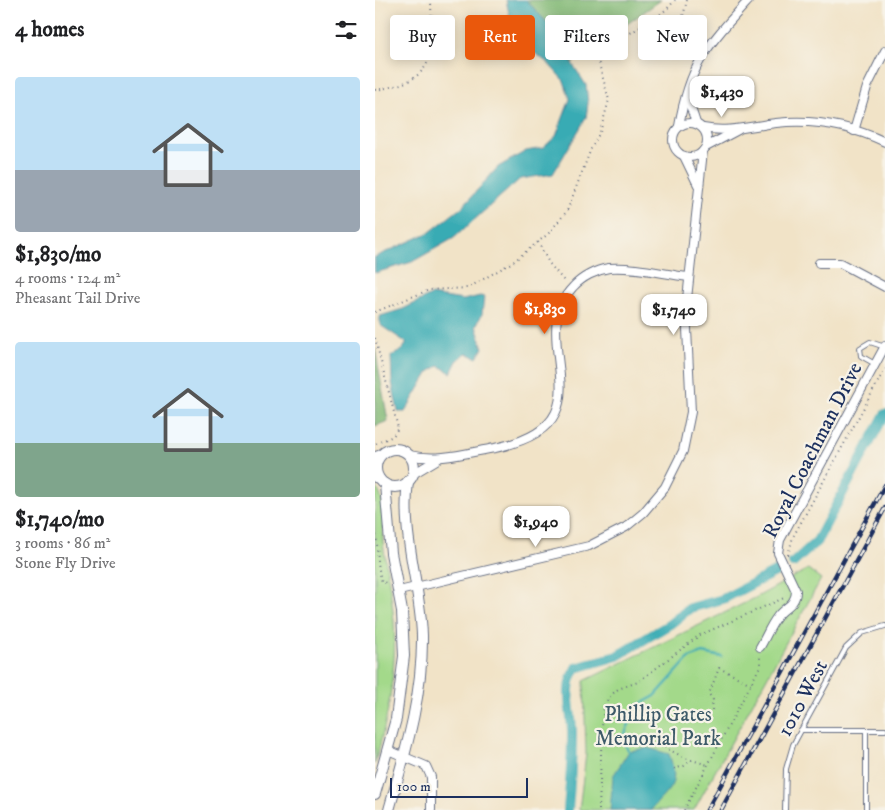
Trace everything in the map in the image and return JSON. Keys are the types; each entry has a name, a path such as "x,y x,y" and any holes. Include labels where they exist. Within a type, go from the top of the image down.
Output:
{"street":[{"path":"698,185 684,156 673,145 673,135 679,126 682,106 687,96 689,82 702,54 749,0"},
{"path":"854,131 867,87 885,51"},
{"path":"399,591 589,546 626,527 655,501 665,487 678,464 690,425 692,400 685,322 698,185 707,135 700,125 687,96"},
{"path":"679,126 687,122 738,130 803,122 828,124 885,142"},
{"path":"684,156 695,157 738,130"},
{"path":"819,263 840,263 885,287"},
{"path":"375,794 388,750 400,696 404,656 404,625 377,463 379,455 396,449 409,456 438,459 520,442 533,436 545,426 555,412 561,390 557,318 562,301 578,282 593,272 610,268 688,277"},
{"name":"Royal Coachman Drive","path":"761,646 777,616 792,604 795,598 796,592 779,554 781,540 885,347"},
{"path":"389,810 405,756 416,704 421,667 421,623 407,531 406,504 413,464 409,456"},
{"path":"380,480 397,486 438,459"},
{"path":"388,750 423,763 430,773 431,810"}],"lane":[{"path":"875,364 861,356 860,348 870,342 885,347"},
{"name":"1010 West","path":"785,810 787,760 801,730 846,648 862,633 885,626"},
{"path":"801,730 885,730"},
{"path":"866,730 866,810"}],"path":[{"path":"375,90 395,87 416,78 423,72 433,38 431,0"},
{"path":"375,312 429,290 468,288 513,262 548,234 567,211 600,132 609,100 599,64 607,48 628,33 668,10 675,0"},
{"path":"683,15 687,0"},
{"path":"538,242 549,263 564,281"},
{"path":"375,338 398,428 393,436 375,444"},
{"path":"790,560 788,553 793,537 885,369"},
{"path":"375,530 379,556 378,567 382,582 389,582"},
{"path":"375,570 378,567"},
{"path":"599,810 602,727 604,707 609,697 618,689 638,682 700,634 787,597"},
{"path":"684,810 760,666 761,646"},
{"path":"712,710 713,700 709,694 719,668 751,684"},
{"path":"664,747 708,765"},
{"path":"674,769 684,766 692,760"}],"green space":[{"path":"526,0 661,0 628,23 628,15 545,15 545,21"},
{"path":"375,348 388,421 375,426"},
{"path":"375,486 383,505 383,542 395,639 391,693 375,764"},
{"name":"Phillip Gates Memorial Park","path":"808,569 821,579 694,810 579,810 586,754 584,681 755,598"}],"water":[{"path":"506,0 526,0 545,21 545,60 571,60 586,85 588,103 586,118 553,174 520,179 454,238 412,262 375,273 375,257 430,232 462,207 498,167 526,151 543,148 556,136 570,99 564,81 548,63 535,53 535,15 509,15"},
{"path":"431,295 463,300 480,296 484,297 482,314 476,326 483,348 477,358 466,353 457,361 451,373 439,366 429,372 405,412 398,412 392,382 391,356 401,351 407,343 380,325 380,316 403,309"},
{"path":"648,748 669,754 674,773 672,785 651,810 610,810 613,776 629,751"}],"waterway":[{"path":"793,563 817,541 885,414"},
{"path":"568,810 572,736 569,693 572,676 576,668 617,656 670,624 690,608 723,599 777,571"},
{"path":"629,751 622,740 637,706 655,696 689,658 703,653 722,657"}],"railway":[{"path":"707,810 885,485"},
{"path":"721,810 885,508"}]}
